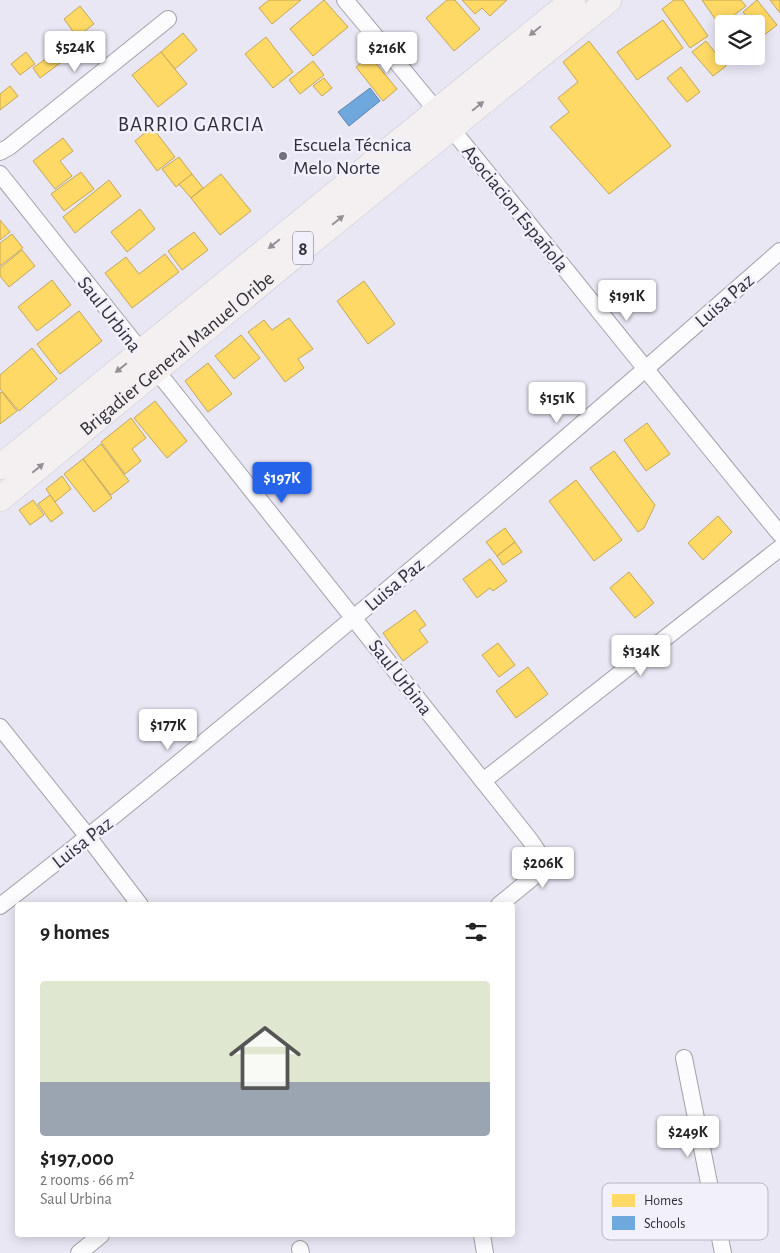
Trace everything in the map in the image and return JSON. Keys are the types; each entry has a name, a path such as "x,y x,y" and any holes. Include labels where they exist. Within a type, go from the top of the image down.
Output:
{"main road":[{"name":"Brigadier General Manuel Oribe","path":"445,119 573,0"},
{"name":"Brigadier General Manuel Oribe","path":"0,499 148,362 234,291 445,119 609,0"},
{"name":"Brigadier General Manuel Oribe","path":"0,467 148,362"}],"street":[{"name":"Asociacion Española","path":"345,0 445,119 645,370 780,534"},
{"path":"0,152 168,19"},
{"name":"Saul Urbina","path":"0,174 530,840 538,852 540,864 537,874 503,902"},
{"name":"Luisa Paz","path":"0,906 88,838 354,618 645,370 780,252"},
{"path":"483,781 780,548"},
{"path":"0,727 138,902"},
{"path":"684,1058 709,1183"},
{"path":"79,1253 99,1237"},
{"path":"482,1237 485,1253"},
{"path":"720,1240 723,1253"}],"building: Homes":[{"path":"269,0 301,0 272,24 259,8"},
{"path":"324,0 348,27 313,56 290,29"},
{"path":"447,0 455,0 480,29 454,51 426,18"},
{"path":"462,0 507,0 490,16 482,8 475,14"},
{"path":"674,0 683,0 708,36 690,48 662,9"},
{"path":"702,0 741,0 746,6 734,15 715,15 715,19"},
{"path":"757,0 777,25 765,34 765,15 746,15 743,12"},
{"path":"770,0 780,0 780,13"},
{"path":"80,6 94,24 77,37 64,19"},
{"path":"663,20 683,48 637,80 617,52"},
{"path":"183,33 197,50 175,69 161,52"},
{"path":"266,37 293,72 273,88 245,54"},
{"path":"589,41 671,146 609,194 550,127 569,112 558,98 578,82 563,62"},
{"path":"706,41 715,52 715,65 726,66 713,76 692,52"},
{"path":"64,46 71,55 40,78 33,68"},
{"path":"26,52 35,64 20,75 11,64"},
{"path":"161,52 187,84 158,107 132,75"},
{"path":"370,56 397,89 383,101 356,67"},
{"path":"313,61 324,75 300,94 289,80"},
{"path":"681,67 700,92 687,102 667,78"},
{"path":"324,78 332,88 322,96 313,86"},
{"path":"10,86 18,96 0,110 0,94"},
{"path":"152,127 175,157 157,171 135,141"},
{"path":"63,138 73,151 60,161 72,176 55,189 33,161"},
{"path":"179,157 192,174 176,187 162,169"},
{"path":"81,172 94,189 64,211 51,194"},
{"path":"192,174 203,188 191,198 179,184"},
{"path":"221,174 251,211 220,235 191,198"},
{"path":"109,180 121,196 75,233 63,217"},
{"path":"140,209 155,229 127,252 111,232"},
{"path":"0,220 10,232 0,240"},
{"path":"194,232 208,250 182,270 168,251"},
{"path":"12,234 23,248 0,266 0,243"},
{"path":"22,250 35,266 9,287 0,276 0,268"},
{"path":"165,254 179,272 132,308 105,273 126,257 139,274"},
{"path":"52,280 71,305 37,331 18,307"},
{"path":"364,281 395,324 368,344 337,301"},
{"path":"79,311 102,341 60,374 37,344"},
{"path":"289,318 313,349 298,359 304,368 285,382 248,332 264,320 272,330"},
{"path":"241,335 260,358 234,379 215,356"},
{"path":"32,348 57,379 19,411 0,389 0,375"},
{"path":"208,363 232,394 208,412 185,381"},
{"path":"2,392 17,411 0,424 0,393"},
{"path":"155,401 187,441 167,458 134,418"},
{"path":"131,418 146,438 132,449 141,461 125,474 101,442"},
{"path":"647,423 670,454 646,471 624,440"},
{"path":"101,444 129,481 111,495 83,459"},
{"path":"614,451 655,505 644,528 638,532 590,468"},
{"path":"83,459 112,498 94,512 64,474"},
{"path":"62,476 71,489 55,502 46,489"},
{"path":"576,480 622,540 594,561 549,501"},
{"path":"50,495 63,513 51,522 38,504"},
{"path":"33,500 44,515 30,525 19,510"},
{"path":"718,516 732,532 703,560 688,543"},
{"path":"505,528 515,542 497,556 486,542"},
{"path":"515,542 522,552 503,565 497,556"},
{"path":"490,559 507,581 493,591 490,588 477,598 463,579"},
{"path":"629,572 654,603 635,618 610,588"},
{"path":"415,610 426,625 419,630 428,642 403,661 383,633"},
{"path":"498,643 515,665 499,677 482,655"},
{"path":"528,667 548,694 516,718 496,691"}],"building: Schools":[{"path":"370,88 380,101 349,126 338,112"}],"place":[{"name":"Escuela Técnica Melo Norte","path":"283,156"}],"district":[{"name":"BARRIO GARCIA","path":"191,124"}]}
